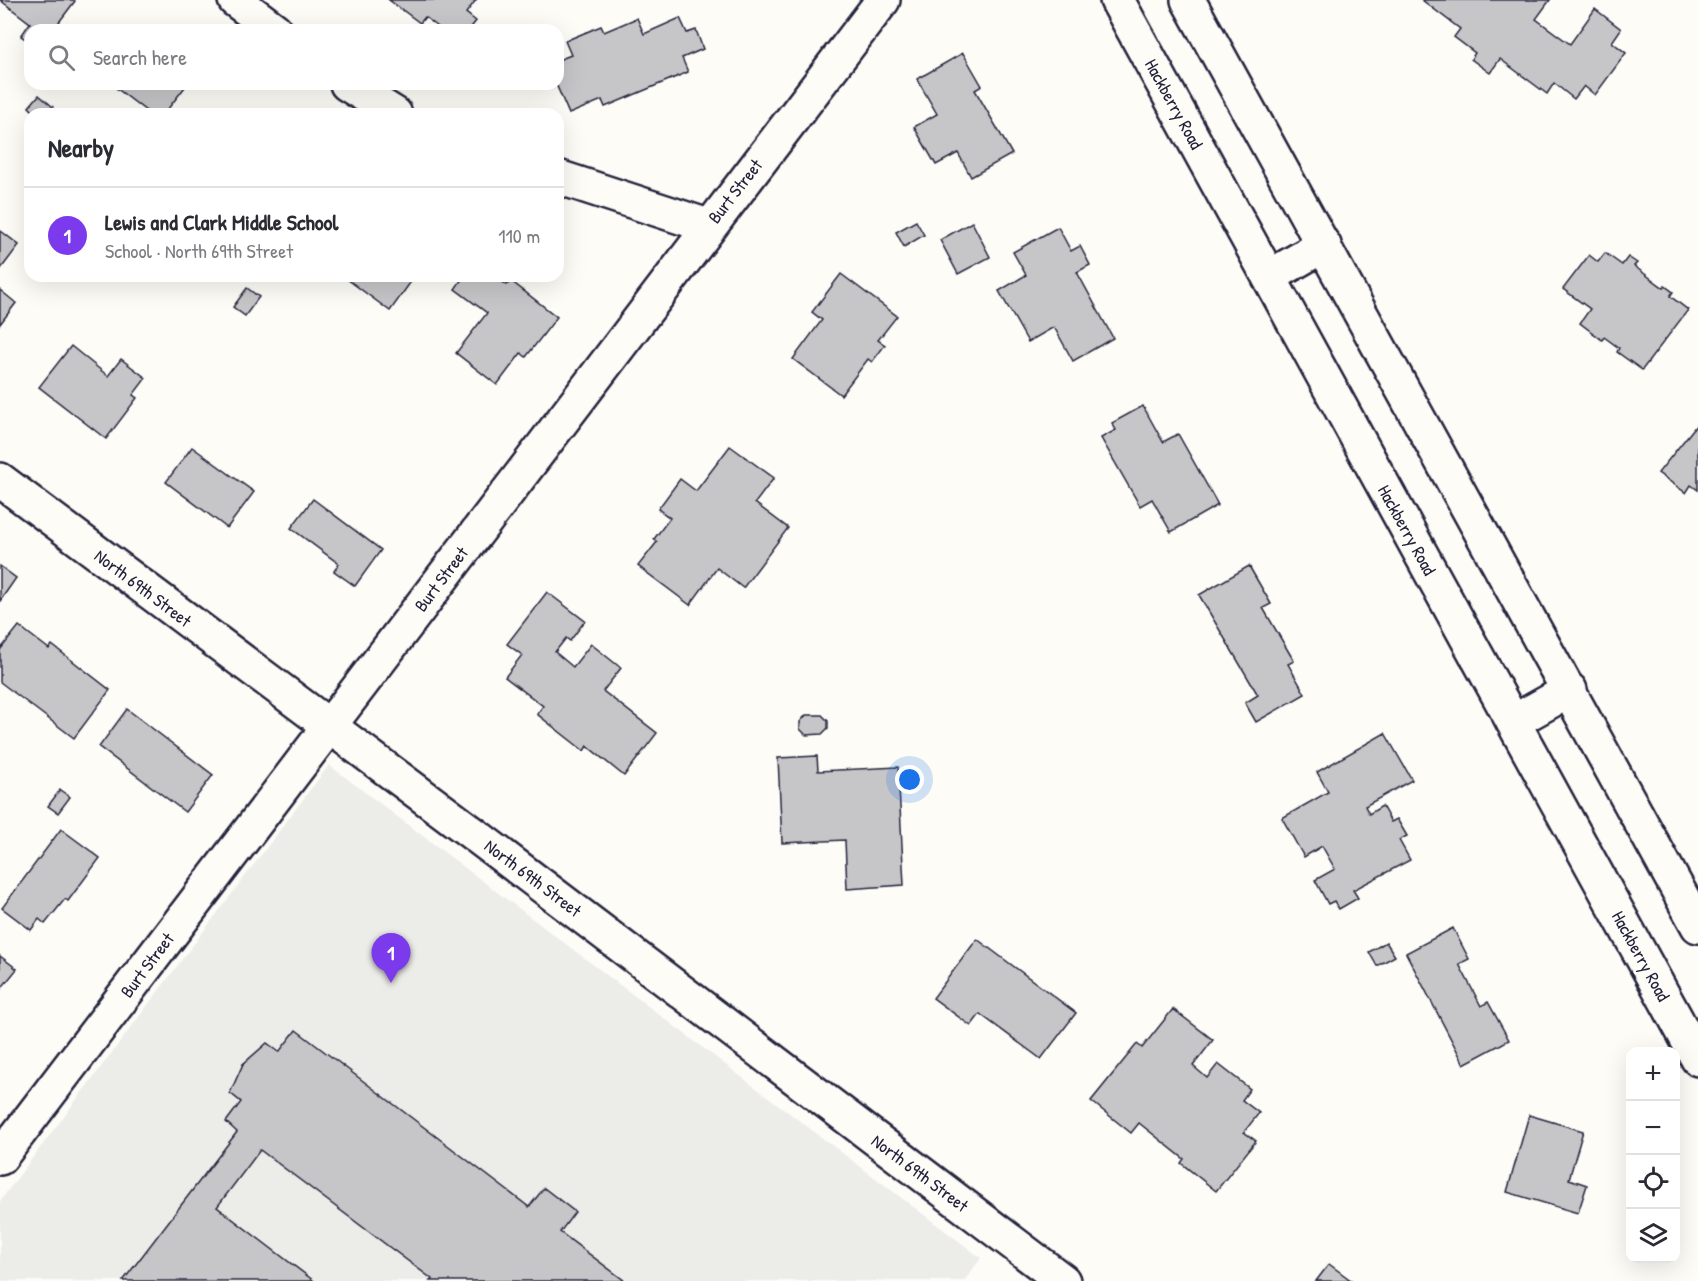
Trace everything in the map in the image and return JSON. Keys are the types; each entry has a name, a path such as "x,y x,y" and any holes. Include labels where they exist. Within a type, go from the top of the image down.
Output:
{"street":[{"path":"235,0 267,24"},
{"name":"Burt Street","path":"0,1158 708,226 883,0"},
{"name":"Hackberry Road","path":"1117,0 1698,1059"},
{"path":"1188,0 1698,926"},
{"path":"357,90 385,108"},
{"path":"564,179 708,226"},
{"path":"1269,277 1324,245"},
{"name":"North 69th Street","path":"0,480 328,728 479,838 1063,1281"},
{"path":"1513,722 1570,690"}],"shaded area":[{"path":"329,765 981,1258 964,1281 0,1281 0,1201"}],"building":[{"path":"0,0 75,1 58,24 30,23"},
{"path":"389,0 476,0 466,13 476,21 474,24 434,24 425,17 420,23"},
{"path":"1422,0 1550,0 1536,19 1570,44 1595,9 1621,29 1612,42 1626,53 1595,95 1584,86 1574,99 1554,83 1547,94 1500,59 1490,73 1471,59 1475,53 1454,37 1460,29"},
{"path":"637,18 644,34 680,18 687,33 696,30 703,49 682,58 688,72 605,107 602,100 569,114 559,90 564,90 564,58 571,55 565,41 601,26 604,32"},
{"path":"963,53 982,86 975,90 1012,154 971,177 958,153 936,165 914,127 937,114 917,79"},
{"path":"119,90 183,90 169,108 142,108"},
{"path":"39,95 53,107 30,108"},
{"path":"916,221 924,235 904,247 896,232"},
{"path":"972,222 990,257 958,274 940,240"},
{"path":"1058,227 1071,251 1080,246 1090,265 1077,272 1113,338 1073,361 1054,327 1028,342 999,291 1026,275 1013,252"},
{"path":"1,231 19,245 0,270 0,233"},
{"path":"1605,253 1622,265 1628,257 1637,263 1634,266 1673,292 1670,296 1688,310 1642,370 1617,352 1619,348 1604,337 1602,340 1580,323 1590,309 1563,289 1589,255 1598,262"},
{"path":"841,274 897,316 878,340 885,345 872,362 868,359 841,395 793,359 822,320 812,312"},
{"path":"351,282 411,282 390,311"},
{"path":"460,282 502,282 507,285 512,282 557,317 526,357 521,353 497,385 456,353 487,313 455,289"},
{"path":"247,288 259,297 245,316 233,307"},
{"path":"0,290 16,303 0,324"},
{"path":"71,346 108,376 121,359 146,378 133,395 137,398 106,439 39,387"},
{"path":"1143,406 1163,442 1178,434 1218,505 1171,532 1152,499 1140,506 1101,438 1116,430 1112,423"},
{"path":"1698,423 1698,490 1691,485 1686,493 1658,473"},
{"path":"730,446 774,478 755,503 788,528 743,588 717,568 690,605 638,566 657,542 654,539 670,518 658,509 680,479 696,491"},
{"path":"192,447 254,492 227,528 166,482"},
{"path":"313,499 381,550 355,586 334,571 339,564 291,528"},
{"path":"0,566 16,578 0,601"},
{"path":"1249,566 1271,604 1263,608 1294,661 1288,664 1305,694 1256,722 1245,703 1258,695 1199,595"},
{"path":"547,592 585,621 570,641 566,638 555,652 573,667 591,644 621,668 603,691 657,733 624,776 587,746 584,751 537,714 543,706 505,677 522,655 507,644"},
{"path":"19,626 49,649 52,645 110,690 74,738 0,682 0,650"},
{"path":"127,709 213,775 185,812 99,747"},
{"path":"806,715 822,715 828,721 828,728 822,734 806,735 800,729 800,722"},
{"path":"1385,733 1412,780 1365,806 1369,814 1382,806 1391,822 1397,819 1407,836 1399,840 1410,860 1353,890 1358,898 1339,909 1334,901 1328,904 1315,880 1335,869 1322,846 1304,857 1282,818 1328,792 1317,772"},
{"path":"817,756 818,771 898,767 904,885 847,889 845,840 782,843 778,758"},
{"path":"60,790 70,797 58,813 48,806"},
{"path":"61,829 100,858 68,901 65,899 45,924 39,919 31,930 2,908"},
{"path":"1453,928 1469,959 1459,964 1481,1006 1488,1002 1509,1040 1464,1064 1406,953"},
{"path":"977,939 1076,1013 1041,1059 980,1014 971,1026 933,998"},
{"path":"1386,942 1395,956 1377,966 1369,952"},
{"path":"0,956 17,969 0,990"},
{"path":"1173,1009 1213,1040 1193,1066 1207,1078 1218,1064 1250,1089 1242,1100 1259,1113 1244,1132 1256,1141 1216,1191 1181,1163 1184,1159 1139,1123 1131,1133 1091,1101 1137,1044 1142,1048"},
{"path":"296,1030 529,1207 544,1188 575,1212 560,1232 625,1281 430,1281 432,1279 260,1150 217,1207 314,1281 123,1281 237,1132 226,1122 241,1102 230,1093 243,1064 267,1043 279,1052"},
{"path":"1529,1115 1583,1131 1569,1179 1587,1185 1578,1213 1507,1192"},
{"path":"1329,1264 1352,1281 1316,1281"}],"place":[{"name":"Lewis and Clark Middle School","path":"391,983"}]}
